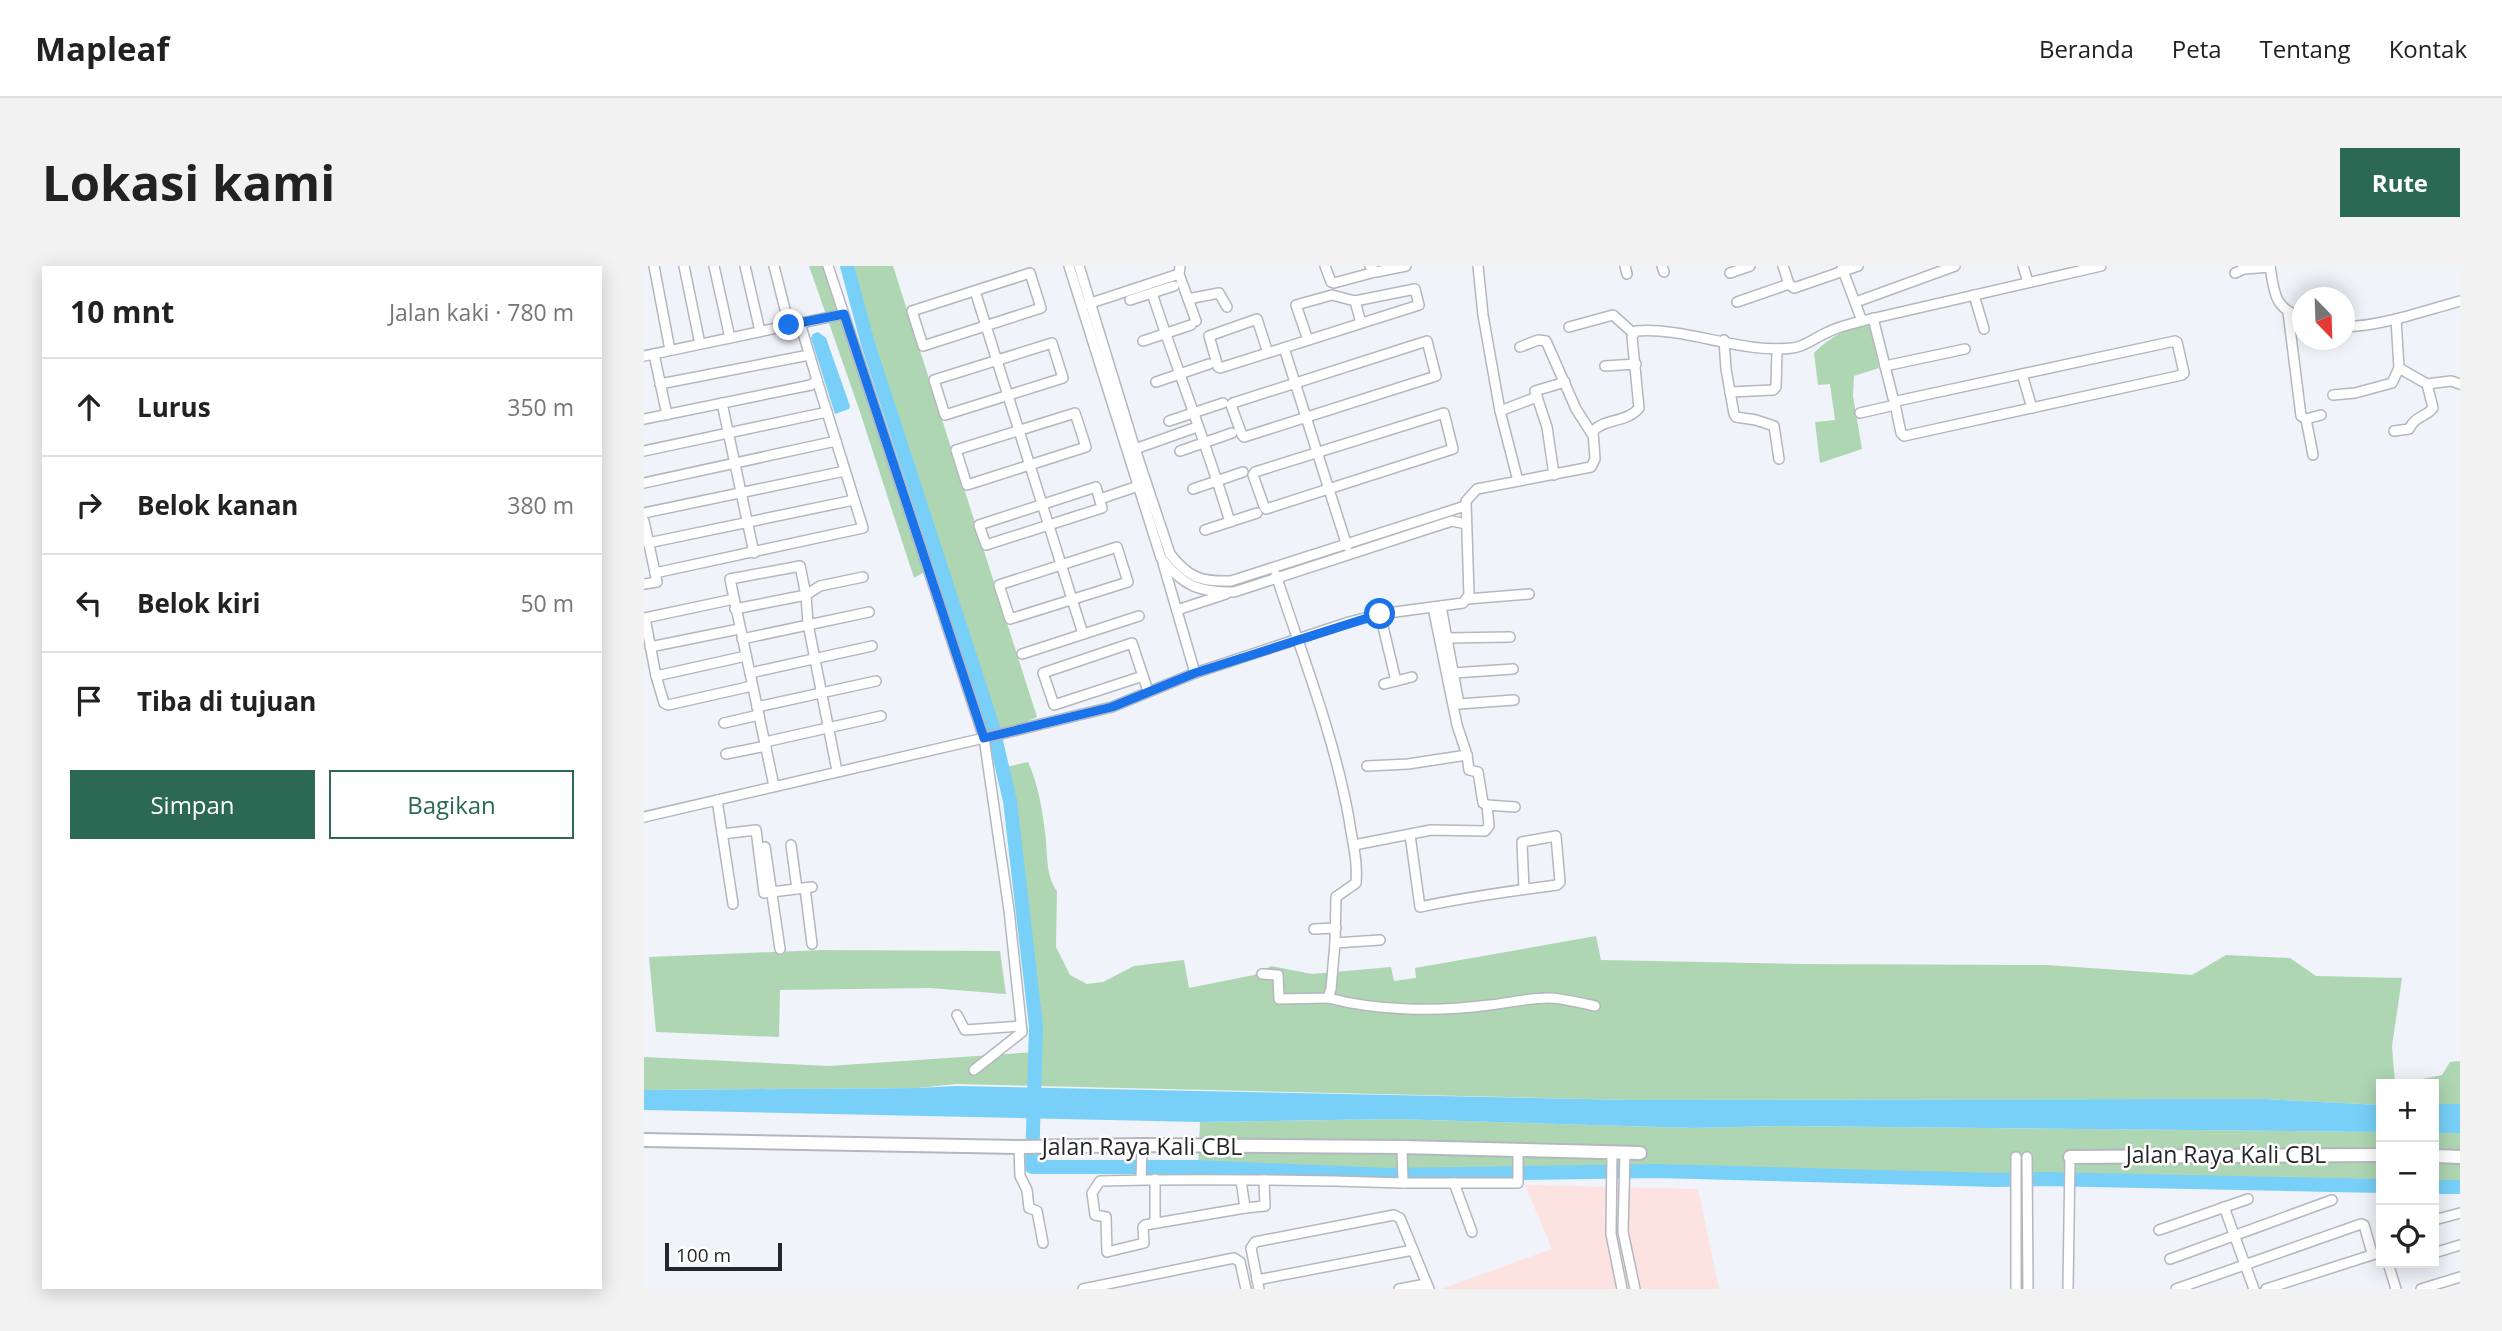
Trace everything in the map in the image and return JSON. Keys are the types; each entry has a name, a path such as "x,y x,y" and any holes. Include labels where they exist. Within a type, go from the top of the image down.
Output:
{"main road":[{"name":"Jalan Raya Kali CBL","path":"644,1140 1019,1152 1142,1145 1402,1147 1640,1153"},
{"name":"Jalan Raya Kali CBL","path":"2070,1157 2376,1155"},
{"path":"2439,1156 2460,1157"}],"street":[{"path":"654,266 670,350"},
{"path":"684,266 700,344"},
{"path":"714,266 730,338"},
{"path":"746,266 760,331"},
{"path":"774,266 789,325"},
{"path":"828,266 986,738 1022,1032 974,1070"},
{"path":"1069,266 1086,305 1135,449 1141,484 1170,554 1180,567 1196,578 1211,582 1231,582 1349,553 1452,521 1466,524"},
{"path":"1079,266 1086,305 1195,673"},
{"path":"1325,266 1331,282 1372,269 1406,266"},
{"path":"1478,266 1483,315 1500,411 1518,481"},
{"path":"1730,273 1750,266"},
{"path":"1783,266 1789,284 1794,288 1842,269 1858,266"},
{"path":"1856,302 1955,266"},
{"path":"2023,266 2028,282"},
{"path":"1633,334 1638,331 1671,333 1777,349 1800,347 1826,332 1873,318 2101,266"},
{"path":"2235,273 2244,269 2270,267 2278,302 2292,313"},
{"path":"1842,269 1862,321"},
{"path":"1086,305 1179,270 1193,323 1143,341"},
{"path":"1030,274 1041,308 923,346 912,311 975,291 1030,274"},
{"path":"1737,302 1789,284"},
{"path":"1130,300 1174,286"},
{"path":"1268,353 1257,319 1209,336 1220,368 1268,353 1284,348 1361,323 1419,305 1415,289 1355,301 1332,295 1296,305 1308,340"},
{"path":"975,291 1083,634"},
{"path":"1152,293 1192,414 1205,442 1230,522"},
{"path":"1188,299 1219,293 1227,307"},
{"path":"1974,295 1984,329"},
{"path":"1355,301 1361,323"},
{"path":"2355,327 2460,301"},
{"path":"2288,312 2301,416 2306,419 2313,455"},
{"path":"667,415 660,384 649,355 844,314"},
{"path":"1569,327 1613,315 1633,334 1639,408 1626,418 1597,427 1592,434"},
{"path":"1860,413 1894,402 1898,401 2175,341 2178,342 2183,375 1904,436 1901,433 1894,402 1873,318"},
{"path":"2333,395 2355,393 2392,383 2399,368 2396,319"},
{"path":"655,573 863,528 800,323"},
{"path":"1467,599 1465,506 1471,493 1477,489 1592,465 1595,459 1592,434 1576,409 1546,341 1538,340 1520,347"},
{"path":"1427,341 1436,376 1244,437 1231,405 1233,402 1296,383 1427,341"},
{"path":"1724,341 1736,417 1767,422 1776,428 1779,459"},
{"path":"1052,343 1063,378 945,415 934,380 997,360 1052,343"},
{"path":"1284,348 1349,553"},
{"path":"1730,392 1773,390 1776,387 1777,349"},
{"path":"1885,366 1965,349"},
{"path":"660,384 809,355"},
{"path":"1157,382 1209,364"},
{"path":"1605,366 1636,364"},
{"path":"2399,368 2427,384 2451,381 2460,384"},
{"path":"2022,374 2032,408"},
{"path":"644,419 811,385 817,380"},
{"path":"1554,475 1547,427 1535,391 1564,382"},
{"path":"2394,431 2407,430 2415,419 2431,411 2433,404 2427,384"},
{"path":"1500,411 1536,397"},
{"path":"1169,421 1223,403"},
{"path":"722,404 754,553"},
{"path":"644,451 827,412"},
{"path":"1074,413 1086,447 967,485 956,450 1019,430 1074,413"},
{"path":"1444,413 1454,449 1266,509 1253,475 1255,472 1317,453 1444,413"},
{"path":"2306,419 2321,415"},
{"path":"1135,449 1197,427"},
{"path":"1180,451 1232,433"},
{"path":"644,483 836,441"},
{"path":"644,513 845,471"},
{"path":"1193,489 1243,472"},
{"path":"1100,499 1141,484"},
{"path":"1096,487 1102,508 986,545 979,524 1042,505 1096,487"},
{"path":"648,543 854,500"},
{"path":"1177,610 1234,592 1346,543 1465,506"},
{"path":"1205,530 1257,513"},
{"path":"644,521 657,582 644,584"},
{"path":"1117,547 1128,582 1010,619 999,585 1061,565 1117,547"},
{"path":"1161,558 1174,575 1191,586 1210,592 1234,592"},
{"path":"774,786 730,579 800,566 806,594 808,624 837,771"},
{"path":"1275,573 1338,767 1357,866 1356,883 1336,897 1335,943 1328,998"},
{"path":"735,609 806,594 820,586 863,577"},
{"path":"644,817 1112,707 1195,673 1380,614 1460,604 1467,599 1529,594"},
{"path":"733,599 645,618 656,676 664,703 668,705 752,687"},
{"path":"1437,607 1446,638 1458,704 1514,701"},
{"path":"1437,607 1457,725 1469,770 1478,772 1483,803 1515,807"},
{"path":"742,639 869,612"},
{"path":"1380,614 1396,681"},
{"path":"1022,653 1139,616"},
{"path":"650,648 739,629"},
{"path":"1446,638 1510,637"},
{"path":"1143,676 1054,705 1043,673 1132,643 1143,676 1148,691"},
{"path":"750,673 872,646"},
{"path":"656,676 746,656"},
{"path":"1453,673 1513,669"},
{"path":"1384,684 1412,677"},
{"path":"724,723 821,693 876,681"},
{"path":"726,754 881,716"},
{"path":"1367,766 1408,764 1467,755"},
{"path":"717,800 733,904"},
{"path":"1354,845 1431,830 1485,831 1489,827 1487,805"},
{"path":"722,834 756,830 764,893 805,888"},
{"path":"1410,835 1420,906 1559,884 1556,836 1522,842 1524,889"},
{"path":"791,845 805,888 812,944"},
{"path":"765,848 780,949"},
{"path":"1314,929 1336,928"},
{"path":"1335,943 1380,940"},
{"path":"1262,974 1278,975 1279,999 1328,998 1352,1004 1429,1009 1551,998 1595,1006"},
{"path":"957,1015 965,1030 1021,1026"},
{"path":"1141,1178 1142,1145"},
{"path":"1402,1147 1403,1181"},
{"path":"1264,1180 1265,1206 1155,1222 1143,1226 1144,1243 1107,1252 1106,1217 1095,1215 1092,1193 1100,1181 1141,1178 1518,1183 1518,1150"},
{"path":"1019,1152 1020,1176 1027,1190 1029,1208 1034,1209 1043,1243"},
{"path":"1618,1152 1625,1166 1623,1232 1634,1288 1622,1289 1611,1234 1612,1166 1618,1152"},
{"path":"2015,1157 2016,1289"},
{"path":"2027,1157 2028,1289"},
{"path":"2068,1289 2070,1157"},
{"path":"1155,1180 1155,1222"},
{"path":"1241,1180 1245,1208"},
{"path":"1454,1183 1472,1232"},
{"path":"2159,1230 2248,1199"},
{"path":"2169,1259 2332,1200"},
{"path":"2224,1207 2254,1289"},
{"path":"2439,1219 2460,1213"},
{"path":"1399,1289 1428,1286 1400,1218 1394,1215 1255,1242 1251,1248 1258,1284 1413,1250"},
{"path":"2176,1289 2361,1224 2376,1249"},
{"path":"2439,1251 2460,1245"},
{"path":"2266,1289 2376,1254"},
{"path":"1083,1289 1234,1258 1240,1262 1246,1289"},
{"path":"2390,1268 2396,1289"},
{"path":"2421,1289 2460,1277"}],"shaded area":[{"path":"1525,1185 1698,1189 1719,1289 1441,1289 1552,1249"}],"green space":[{"path":"809,266 828,266 930,569 914,578 860,412"},
{"path":"846,266 893,266 1037,717 995,736 868,344"},
{"path":"1870,324 1879,368 1854,376 1853,396 1862,449 1820,463 1815,422 1835,420 1830,384 1818,385 1814,353 1839,334"},
{"path":"1028,762 1041,805 1049,871 1057,891 1056,947 1070,975 1087,984 1103,982 1134,966 1184,960 1189,988 1254,975 1271,966 1312,974 1391,967 1394,981 1416,978 1415,968 1596,936 1601,960 2047,965 2192,975 2226,955 2290,958 2316,976 2402,978 2392,1046 2395,1079 2376,1079 2376,1105 2264,1099 1630,1100 956,1084 917,1088 644,1090 644,1057 829,1066 1035,1052 1036,1026 1010,801 1002,768"},
{"path":"822,950 1000,951 1006,994 930,988 780,990 779,1037 656,1032 649,957"},
{"path":"2460,1061 2460,1104 2439,1104 2439,1079 2422,1079 2442,1075 2450,1062"},
{"path":"1395,1119 1693,1128 1783,1126 2376,1132 2376,1182 1198,1167 1200,1122"},
{"path":"2439,1133 2460,1133 2460,1183 2439,1182"}],"water":[{"path":"818,332 826,338 850,406 849,409 835,414 811,338"},
{"path":"957,1086 1630,1100 2264,1099 2376,1105 2376,1132 1783,1126 1693,1128 1395,1119 1200,1122 644,1110 644,1090"},
{"path":"2439,1104 2460,1104 2460,1133 2439,1133"}],"waterway":[{"path":"847,266 868,344 992,724 1010,801 1036,1026 1032,1167 1195,1167 1389,1175 1657,1171 2376,1186"},
{"path":"2439,1187 2460,1187"}],"route":[{"path":"789,325 844,314 984,738 1112,707 1195,673 1380,614"}]}
